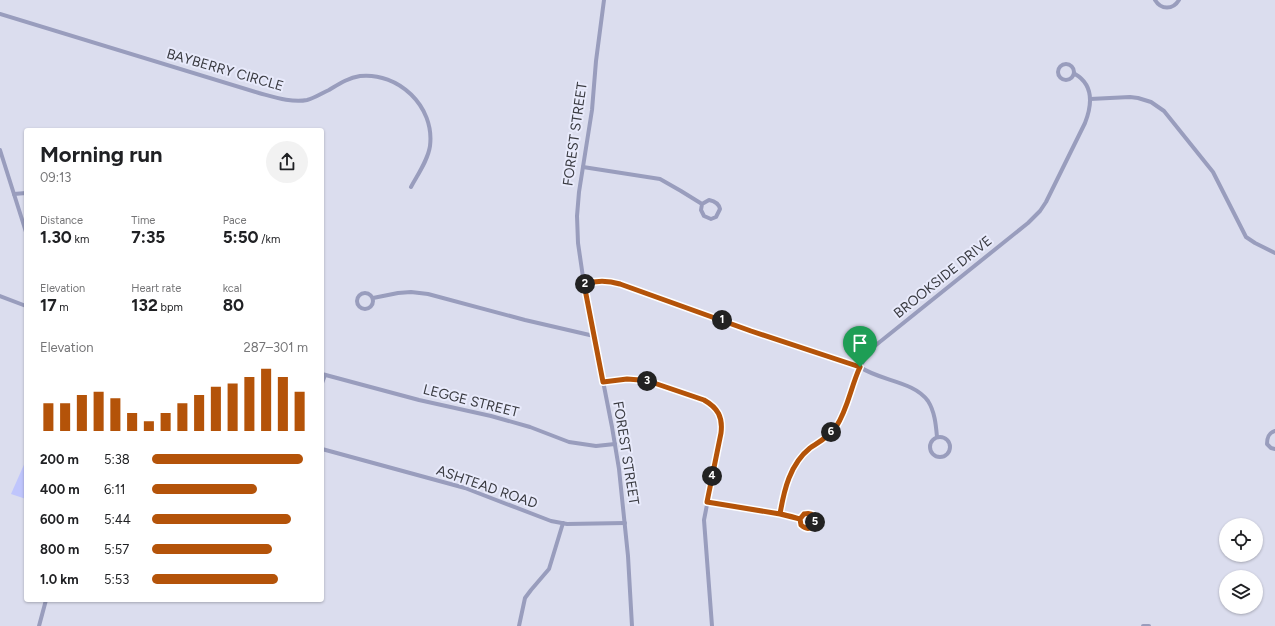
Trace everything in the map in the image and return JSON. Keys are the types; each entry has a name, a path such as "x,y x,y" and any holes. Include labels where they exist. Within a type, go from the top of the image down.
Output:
{"street":[{"name":"FOREST STREET","path":"604,0 596,55 592,110 579,192 577,228 578,250 621,479 632,626"},
{"path":"1155,0 1159,5 1167,8 1174,6 1179,0"},
{"name":"BAYBERRY CIRCLE","path":"0,14 282,99 308,100 345,81 359,76 373,76 389,80 401,86 414,97 421,108 428,125 430,138 429,151 411,187"},
{"path":"1075,74 1071,80 1064,81 1059,77 1058,71 1062,65 1068,64 1074,68 1075,74 1082,80 1088,91 1090,99 1138,98 1151,102 1162,109 1213,172 1246,237 1259,246 1275,253"},
{"name":"BROOKSIDE DRIVE","path":"780,514 785,488 795,465 806,452 837,426 860,367 874,346 1028,223 1040,211 1046,202 1085,123 1089,111 1090,99"},
{"path":"0,152 24,226"},
{"path":"582,167 658,179 702,204"},
{"path":"14,194 24,194"},
{"path":"709,200 717,204 720,209 716,217 711,220 704,216 701,210 702,204 709,200"},
{"path":"584,284 602,280 620,284 755,332 860,367 868,373 911,387 922,395 928,402 934,418 937,437"},
{"path":"362,292 368,293 373,298 372,305 368,309 360,308 357,304 357,298 362,292"},
{"path":"373,298 404,292 428,294 520,319 594,336"},
{"path":"0,296 24,305"},
{"name":"LEGGE STREET","path":"324,374 420,400 491,416 530,427 569,442 596,446 615,444"},
{"path":"603,382 627,379 647,381 704,400 711,404 720,416 722,428 704,515 712,626"},
{"path":"1275,431 1269,434 1267,439 1267,444 1270,448 1275,449"},
{"path":"937,437 944,438 948,442 948,452 943,456 935,456 930,450 930,444 937,437"},
{"name":"ASHTEAD ROAD","path":"324,450 465,488 542,517 563,523 625,523"},
{"path":"707,502 780,514 800,519"},
{"path":"518,626 525,598 549,569 563,523"},
{"path":"39,626 45,602"},
{"path":"1143,626 1149,626"}],"shaded area":[{"path":"24,465 24,498 11,494"}],"route":[{"path":"860,367 751,331 620,284 602,280 584,284 603,382 622,379 647,381 704,400 711,404 719,412 722,428 707,502 753,510 780,514 786,515 800,519 801,525 805,528 813,526 815,523 815,518 813,515 807,513 800,519 780,514 785,488 798,460 823,440 837,426 860,367"}]}
